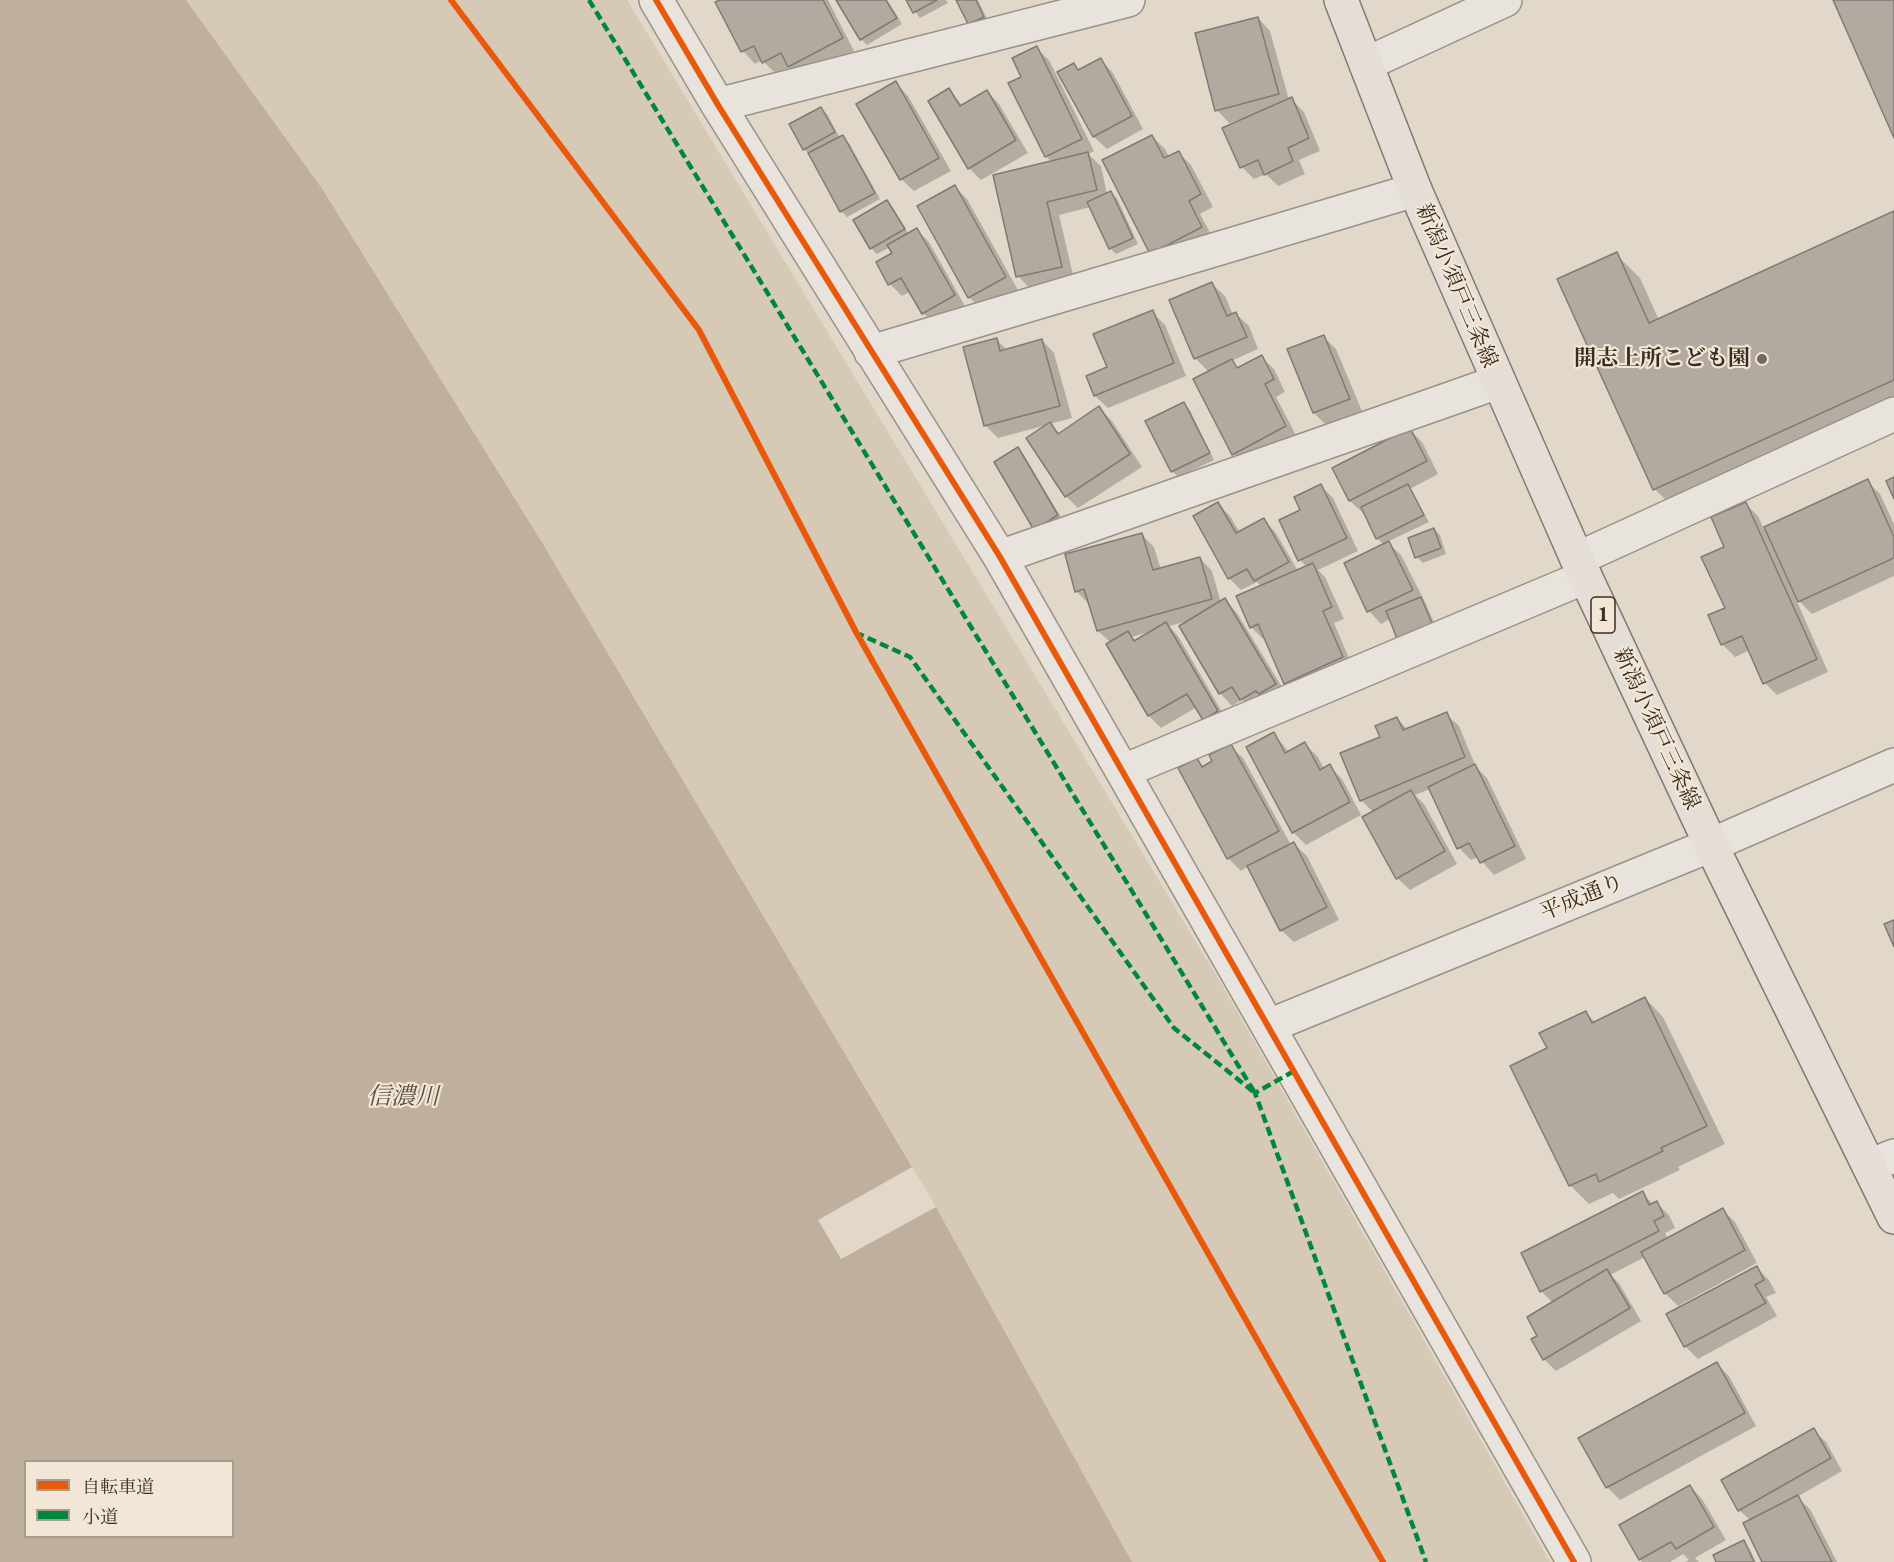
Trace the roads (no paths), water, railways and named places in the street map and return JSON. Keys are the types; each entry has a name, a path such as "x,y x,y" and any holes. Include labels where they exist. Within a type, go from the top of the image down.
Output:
{"main road":[{"name":"新潟小須戸三条線","path":"1341,0 1415,190 1581,568 1711,845 1882,1161 1894,1217"}],"street":[{"path":"656,0 718,105 1000,557 1574,1562"},
{"path":"718,105 1128,0"},
{"path":"1366,64 1505,0"},
{"path":"872,352 1415,190"},
{"path":"1000,557 1498,382"},
{"path":"1124,771 1581,568 1894,414"},
{"name":"平成通り","path":"1269,1026 1711,845 1894,765"}],"water":[{"name":"信濃川","path":"0,0 186,0 323,190 543,544 912,1167 818,1220 841,1259 936,1207 1132,1562 0,1562"}],"place":[{"name":"開志上所こども園","path":"1762,359"}]}
